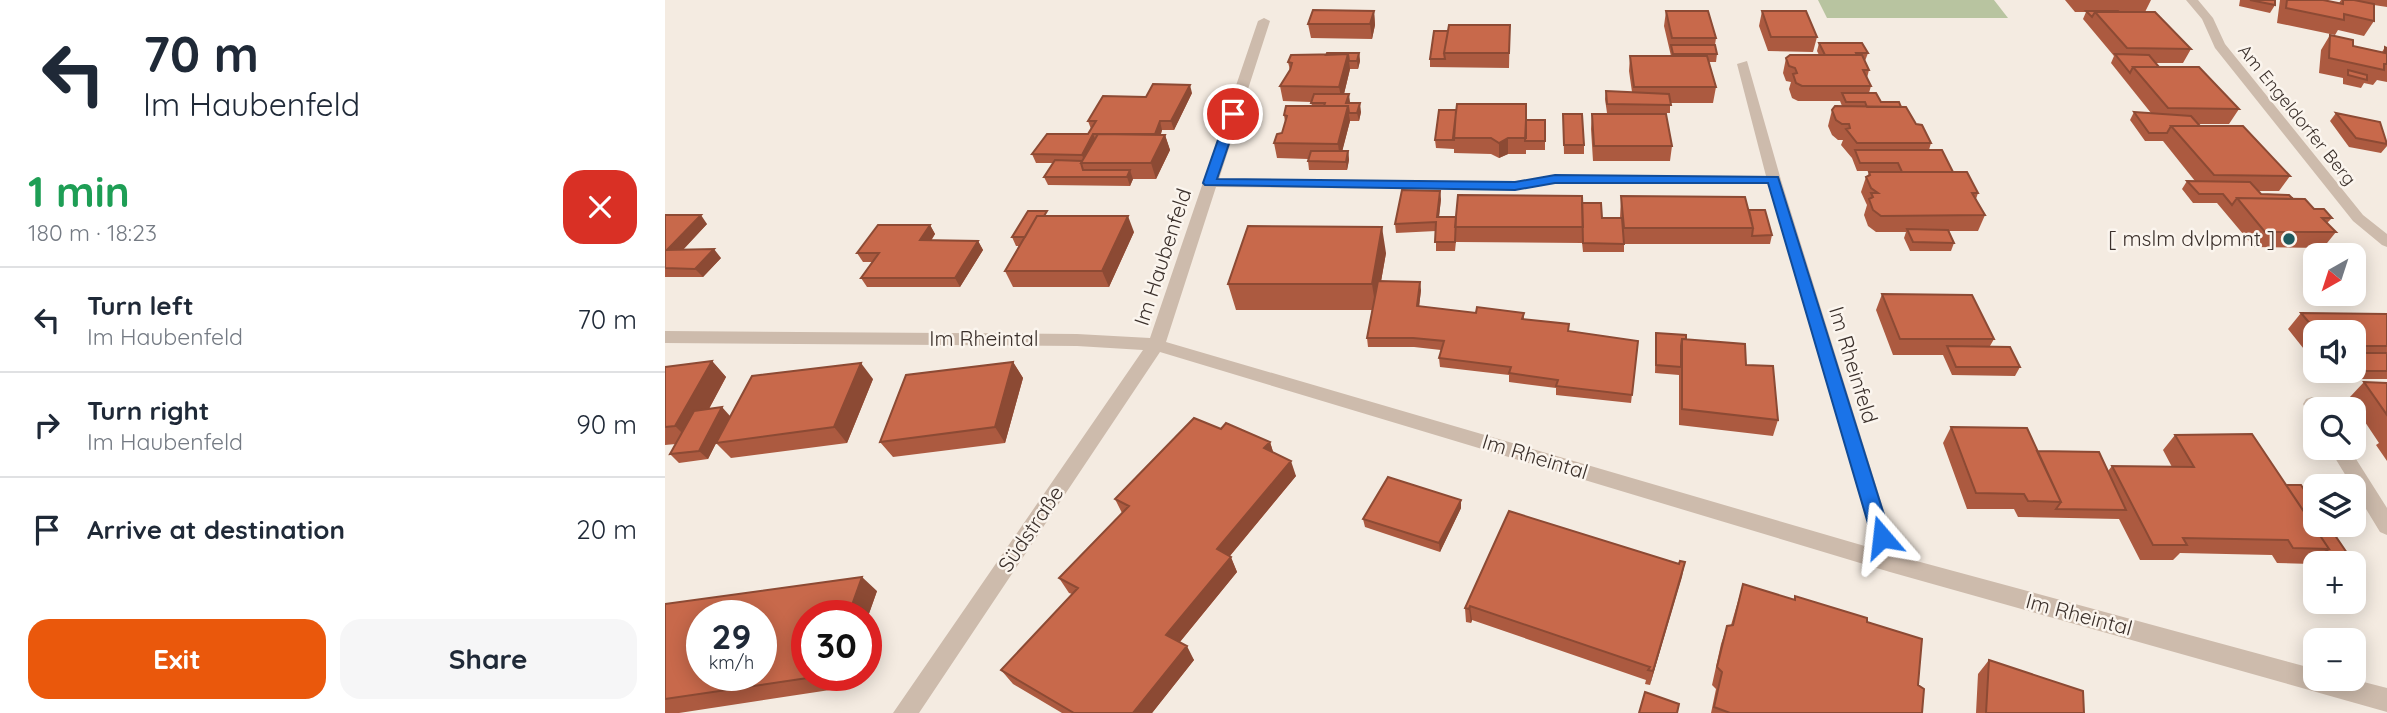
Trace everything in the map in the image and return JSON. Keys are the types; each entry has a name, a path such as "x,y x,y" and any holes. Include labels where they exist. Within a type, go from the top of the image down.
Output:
{"street":[{"name":"Am Engeldorfer Berg","path":"2192,0 2207,18 2219,45 2358,218 2387,242"},
{"name":"Im Haubenfeld","path":"1156,345 1264,21"},
{"path":"1743,64 1774,180"},
{"name":"Im Haubenfeld","path":"1209,183 1515,186 1555,179 1774,180"},
{"name":"Im Rheinfeld","path":"1774,180 1889,563"},
{"name":"Im Rheintal","path":"665,337 1077,340 1156,345 1889,563 2387,699"},
{"name":"Südstraße","path":"905,713 1156,345"},
{"path":"2346,460 2387,526"}],"green space":[{"path":"1818,0 1994,0 2008,18 1827,18"}],"building":[{"path":"2250,0 2275,0 2275,5"},
{"path":"2287,0 2323,0 2343,4 2343,0 2354,0 2374,4 2374,21 2344,14 2344,20 2286,8"},
{"path":"1313,10 1374,11 1370,24 1308,24"},
{"path":"1666,11 1708,11 1716,38 1672,38"},
{"path":"1762,11 1806,11 1817,37 1771,37"},
{"path":"2086,11 2119,12 2095,12 2092,17"},
{"path":"2095,12 2155,12 2191,49 2127,48"},
{"path":"1449,25 1510,25 1509,53 1444,53"},
{"path":"1434,31 1448,31 1445,59 1430,59"},
{"path":"2330,35 2353,40 2353,46 2385,53 2385,47 2387,48 2387,64 2384,64 2384,70 2329,58"},
{"path":"1819,43 1862,43 1868,53 1825,55"},
{"path":"1671,45 1715,45 1717,54 1673,54"},
{"path":"1359,53 1357,61 1349,61 1348,54 1326,55"},
{"path":"1348,54 1339,87 1280,86 1290,70 1292,63 1288,62 1291,55"},
{"path":"2115,54 2149,55 2159,67 2133,67 2130,73"},
{"path":"1790,55 1862,55 1869,70 1863,70 1871,86 1802,86 1796,83 1793,74 1797,73 1795,68 1789,66 1786,58"},
{"path":"1630,56 1707,56 1716,87 1634,87"},
{"path":"2133,67 2199,67 2239,109 2168,108"},
{"path":"2348,70 2367,75 2367,80 2348,75"},
{"path":"1153,84 1190,85 1171,121 1160,121 1155,134 1093,134 1082,155 1032,154 1047,134 1088,134 1096,121 1088,121 1103,96 1146,97"},
{"path":"1606,91 1669,94 1671,105 1607,104"},
{"path":"1842,93 1876,93 1881,102 1899,102 1901,107 1867,107 1865,102 1846,102"},
{"path":"1314,94 1349,94 1346,103 1360,103 1357,113 1349,113 1348,106 1311,103"},
{"path":"1457,104 1526,104 1526,138 1508,138 1499,143 1491,138 1453,138"},
{"path":"1286,106 1348,106 1338,144 1274,143 1277,134 1282,133 1287,116 1284,115"},
{"path":"1835,106 1906,107 1916,124 1922,125 1931,143 1857,143 1846,129 1850,128 1849,124 1836,120 1832,110"},
{"path":"1439,110 1456,110 1454,140 1435,140"},
{"path":"2134,112 2191,116 2200,126 2171,126 2167,133 2149,133"},
{"path":"2336,113 2380,122 2387,144 2356,138"},
{"path":"1563,114 1582,114 1584,145 1564,145"},
{"path":"1592,114 1666,114 1672,146 1594,146"},
{"path":"1526,120 1545,120 1545,141 1525,141"},
{"path":"2171,126 2243,126 2290,176 2214,175"},
{"path":"1098,134 1165,135 1151,163 1081,163"},
{"path":"1855,150 1942,150 1953,172 1902,172 1898,163 1860,163"},
{"path":"1311,151 1348,151 1346,162 1308,161"},
{"path":"1055,160 1082,161 1083,170 1130,170 1127,177 1044,177"},
{"path":"1869,172 1967,172 1978,193 1972,193 1985,215 1881,216 1873,210 1869,199 1873,197 1871,193 1878,193 1871,188 1866,177 1870,175"},
{"path":"2187,181 2250,182 2261,194 2289,195 2293,199 2237,198 2232,205 2223,194 2199,194"},
{"path":"1402,190 1440,191 1437,217 1456,217 1455,242 1435,242 1436,222 1395,224"},
{"path":"1458,195 1582,196 1583,227 1455,227"},
{"path":"1621,196 1745,197 1753,228 1624,228"},
{"path":"2237,198 2305,199 2314,209 2324,209 2332,218 2322,218 2336,232 2265,232"},
{"path":"1582,203 1601,203 1602,218 1622,218 1624,244 1583,243"},
{"path":"1749,210 1765,210 1772,235 1752,236"},
{"path":"1028,211 1047,211 1044,216 1037,216 1025,237 1012,237"},
{"path":"665,215 701,215 667,250 714,249 695,269 665,268"},
{"path":"1037,216 1128,216 1102,271 1005,271"},
{"path":"878,225 930,225 920,240 978,241 955,278 861,278 879,253 857,253"},
{"path":"1248,226 1382,227 1372,284 1228,284"},
{"path":"1907,229 1948,230 1954,243 1913,242"},
{"path":"1378,281 1420,282 1417,306 1476,313 1477,307 1524,313 1522,319 1569,324 1568,331 1638,341 1632,395 1556,386 1558,380 1509,373 1511,367 1439,358 1444,341 1367,338"},
{"path":"1882,294 1972,295 1994,339 1900,339"},
{"path":"2301,313 2387,314 2387,346 2366,346 2366,320 2307,320"},
{"path":"1656,333 1686,335 1686,339 1682,339 1681,367 1656,365"},
{"path":"1682,339 1745,344 1746,365 1773,366 1778,420 1682,409"},
{"path":"1947,346 2010,347 2020,367 1956,367"},
{"path":"2366,353 2387,353 2387,371 2366,371"},
{"path":"712,361 675,426 665,427 665,367"},
{"path":"1013,362 995,427 880,442 906,375"},
{"path":"861,363 834,427 716,443 752,376"},
{"path":"2366,382 2387,383 2387,415 2365,383"},
{"path":"722,407 699,451 670,454 694,411"},
{"path":"1194,418 1221,429 1226,423 1270,442 1264,448 1291,461 1217,549 1231,557 1166,635 1187,646 1133,713 1074,713 1001,670 1078,588 1059,578 1129,506 1115,499"},
{"path":"1951,427 2027,428 2061,502 2028,501 2024,494 1976,493"},
{"path":"2252,434 2303,510 2303,537 2321,537 2329,549 2293,548 2288,540 2183,538 2187,545 2153,545 2112,466 2194,467 2175,435"},
{"path":"2037,451 2099,452 2126,510 2056,509 2061,502"},
{"path":"1388,477 1461,500 1439,543 1363,519"},
{"path":"2286,485 2301,485 2303,510"},
{"path":"1509,511 1679,564 1680,561 1685,562 1653,671 1648,670 1650,667 1470,606 1469,609 1465,608"},
{"path":"2321,537 2336,537 2346,551 2326,551 2329,549"},
{"path":"862,577 854,600 791,600 791,680 777,682 777,600 694,600"},
{"path":"1743,584 1795,600 1795,596 1867,618 1867,622 1922,639 1918,685 1924,689 1922,713 1730,713 1714,707 1722,672 1717,667 1727,626 1733,625"},
{"path":"686,601 686,691 719,691 665,699 665,604"},
{"path":"1989,660 2083,691 2084,713 1986,713"},
{"path":"1645,692 1679,704 1677,713 1639,713"}],"place":[{"name":"[ mslm dvlpmnt ]","path":"2289,239"}],"route":[{"path":"1233,114 1209,183 1515,186 1555,179 1774,180 1882,537"}]}
